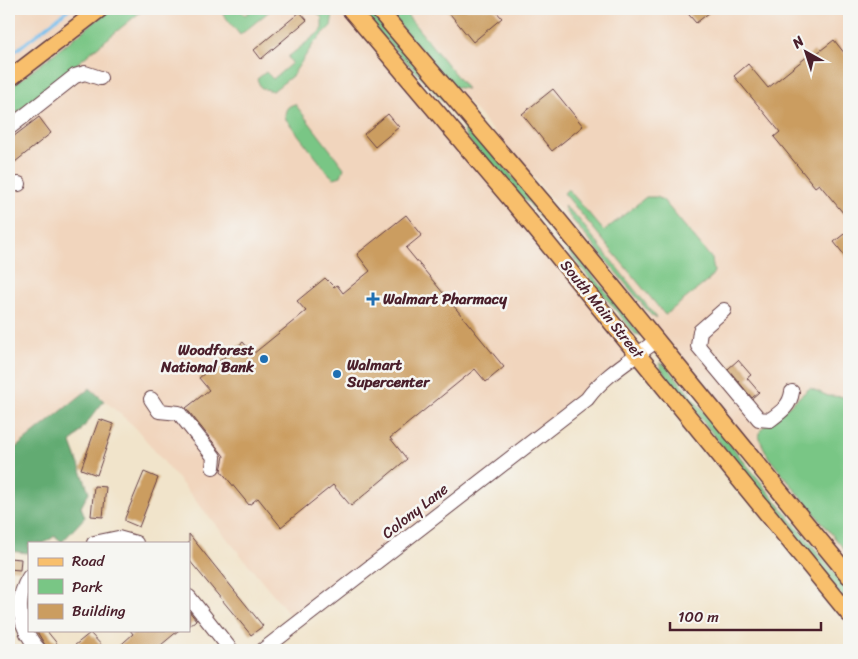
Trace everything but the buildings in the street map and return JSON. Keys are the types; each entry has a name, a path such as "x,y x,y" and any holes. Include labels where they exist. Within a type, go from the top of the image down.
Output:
{"main road":[{"path":"9,79 100,9"},
{"name":"South Main Street","path":"350,9 529,220 849,614"},
{"name":"South Main Street","path":"378,9 560,221 849,576"}],"street":[{"path":"9,128 75,76 85,73 100,78"},
{"path":"724,310 700,331 698,346 759,419 770,420 778,414 790,403 792,392"},
{"name":"Colony Lane","path":"263,650 587,399 594,389 641,357 657,340"},
{"path":"151,399 159,410 179,413 214,457 213,467"},
{"path":"99,542 118,538 132,542"},
{"path":"28,579 21,596 21,616 28,638 39,650"},
{"path":"190,599 230,650"}],"shaded area":[{"path":"9,9 350,9 639,355 295,624 287,611 135,427 90,388 9,453"},
{"path":"387,9 849,9 849,562 847,564 536,180"}],"green space":[{"path":"111,9 144,9 9,119 9,89"},
{"path":"219,9 239,9 245,15 253,9 272,9 240,35"},
{"path":"314,9 334,9 331,26 314,43 292,76 273,91 261,88 257,79 266,72 273,79 292,63 288,57 322,30 322,18"},
{"path":"358,9 368,9 446,99 443,101"},
{"path":"393,9 402,9 467,89 453,87 396,21"},
{"path":"295,104 344,168 341,176 334,178 329,174 285,118 287,108"},
{"path":"465,122 527,193 641,335 635,334 528,202 517,197 466,137 462,125"},
{"path":"568,189 604,231 646,197 657,197 663,200 712,259 714,272 709,280 665,315 564,193"},
{"path":"564,206 576,216 657,318 652,316 566,212"},
{"path":"659,363 666,365 849,591 849,605 661,369"},
{"path":"90,388 104,401 71,443 89,492 81,507 85,517 62,542 55,536 46,542 28,542 28,553 9,551 9,453"},
{"path":"810,388 828,396 849,397 849,555 769,458 759,438 761,429"}],"waterway":[{"path":"9,56 69,9"},
{"path":"840,9 849,20"}],"place":[{"name":"Walmart Pharmacy","path":"373,299"},
{"name":"Woodforest National Bank","path":"264,359"},
{"name":"Walmart Supercenter","path":"337,374"}]}
